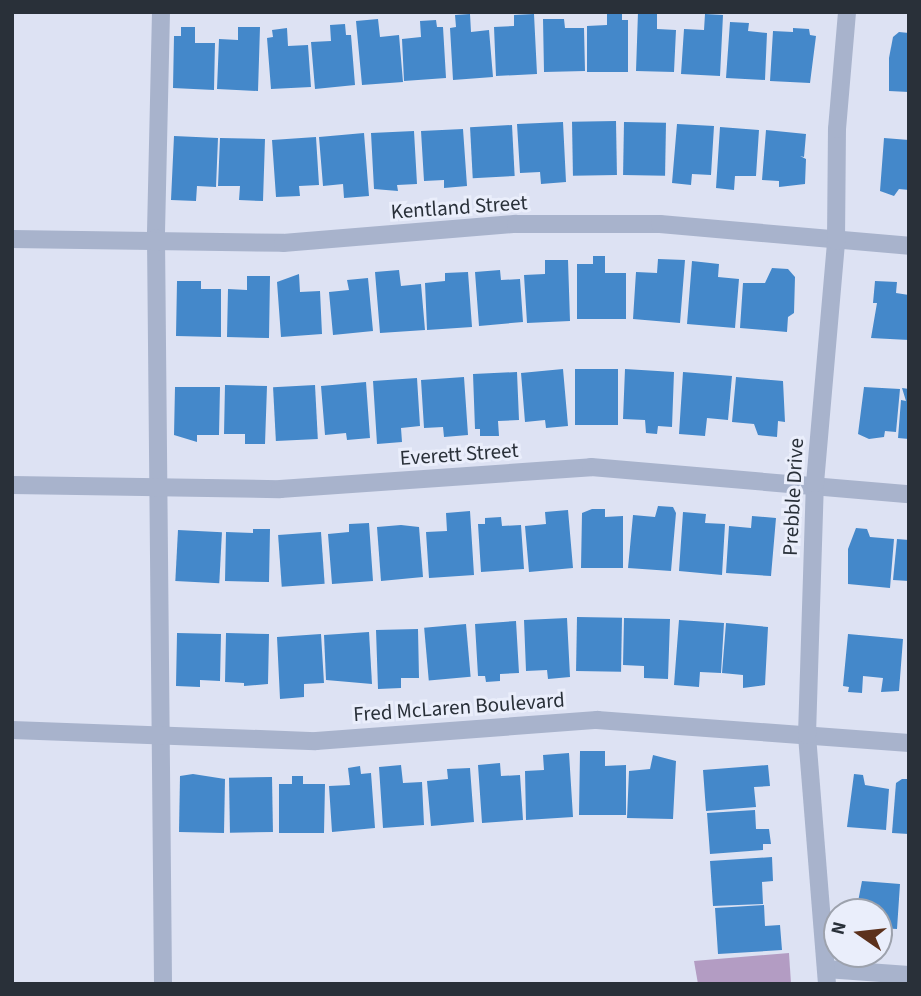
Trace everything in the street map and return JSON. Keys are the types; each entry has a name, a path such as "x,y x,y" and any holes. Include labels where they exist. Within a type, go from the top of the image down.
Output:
{"street":[{"path":"161,12 156,239 163,984"},
{"name":"Prebble Drive","path":"826,976 807,735 815,483 836,241 837,129 847,12"},
{"name":"Kentland Street","path":"12,239 156,239 283,243 516,224 660,224 909,246"},
{"name":"Everett Street","path":"12,485 280,489 591,467 815,483 909,494"},
{"name":"Fred McLaren Boulevard","path":"12,730 316,741 597,720 909,743"},
{"path":"826,976 909,975"}],"shaded area":[{"path":"789,953 791,984 698,984 694,961"}],"building":[{"path":"607,12 622,12 622,20 628,20 628,72 587,72 587,26 607,25"},
{"path":"638,12 657,12 657,29 676,30 674,72 636,71"},
{"path":"470,14 471,32 489,30 493,77 453,80 450,28 456,27 455,15"},
{"path":"534,14 537,74 496,76 494,27 514,26 514,15"},
{"path":"705,14 723,15 720,76 681,74 684,29 704,30"},
{"path":"378,19 380,37 399,35 403,82 362,85 356,21"},
{"path":"543,19 564,19 565,28 584,28 585,71 544,72"},
{"path":"436,20 437,27 443,27 446,78 404,81 402,39 421,37 420,21"},
{"path":"730,22 749,23 748,31 767,33 765,80 726,78"},
{"path":"345,24 346,35 351,35 355,85 315,89 311,42 331,41 330,25"},
{"path":"181,27 195,27 195,43 215,43 214,90 173,88 174,36 181,36"},
{"path":"238,27 260,27 258,91 217,89 219,39 238,40"},
{"path":"287,28 288,46 308,45 311,87 271,89 267,38 273,37 272,30"},
{"path":"793,28 809,29 810,35 816,36 810,83 770,81 773,31 793,32"},
{"path":"899,32 909,33 909,92 889,91 889,58 893,37"},
{"path":"616,121 617,175 573,176 572,122"},
{"path":"563,122 566,182 541,184 540,172 520,173 517,124"},
{"path":"624,122 666,123 665,176 623,175"},
{"path":"677,124 714,126 711,175 692,174 691,185 672,183"},
{"path":"512,125 515,176 473,178 470,127"},
{"path":"720,127 759,130 756,176 735,176 734,190 716,188"},
{"path":"463,129 467,186 444,188 444,180 424,181 421,131"},
{"path":"766,130 806,134 804,157 800,156 806,159 805,184 779,187 779,181 762,180"},
{"path":"414,131 417,184 397,185 398,191 374,189 371,133"},
{"path":"364,133 369,196 344,198 343,184 323,186 319,137"},
{"path":"174,136 218,138 216,187 197,186 196,201 171,200"},
{"path":"316,137 319,185 299,186 300,196 276,197 272,140"},
{"path":"220,138 265,139 263,201 239,200 240,186 218,186"},
{"path":"884,138 909,140 909,190 899,189 894,196 880,191"},
{"path":"593,256 605,256 605,273 626,273 626,319 577,319 577,264 593,264"},
{"path":"658,259 685,260 680,323 633,319 636,272 657,273"},
{"path":"545,260 568,260 570,321 527,323 524,275 545,274"},
{"path":"692,261 719,264 718,277 739,279 735,328 687,324"},
{"path":"772,268 788,269 795,277 794,313 788,317 787,332 740,328 743,283 765,283"},
{"path":"399,270 401,286 421,284 425,330 380,333 375,272"},
{"path":"500,270 501,280 520,279 523,322 479,326 475,272"},
{"path":"468,272 472,327 427,330 425,283 445,281 445,273"},
{"path":"299,274 300,292 320,291 322,334 281,337 277,282"},
{"path":"247,276 270,276 269,338 227,337 228,289 247,290"},
{"path":"368,278 373,331 333,335 329,292 349,290 347,280"},
{"path":"177,281 201,281 201,289 221,289 221,337 176,336"},
{"path":"875,281 897,282 896,293 909,295 909,340 871,338 877,303 873,303"},
{"path":"563,369 568,426 546,428 545,420 525,422 521,373"},
{"path":"575,369 618,369 618,425 575,425"},
{"path":"625,369 674,372 672,427 658,426 657,434 646,433 645,420 623,419"},
{"path":"517,372 519,420 498,421 499,436 480,436 480,429 475,429 473,374"},
{"path":"683,372 732,376 728,420 707,418 705,436 679,434"},
{"path":"464,377 468,435 444,437 443,427 424,428 421,380"},
{"path":"736,377 783,381 785,422 778,421 777,437 758,435 754,424 732,422"},
{"path":"417,378 420,426 401,428 402,442 377,444 373,381"},
{"path":"366,382 370,438 347,440 346,433 325,435 321,386"},
{"path":"225,385 267,386 265,444 245,444 245,434 224,434"},
{"path":"315,385 318,439 276,441 273,387"},
{"path":"175,387 220,387 219,435 197,435 197,442 174,435"},
{"path":"864,387 900,389 896,432 885,431 884,437 869,439 858,434"},
{"path":"902,388 909,389 909,439 898,438 901,400 906,401"},
{"path":"658,506 673,507 676,513 671,571 628,568 633,515 655,517"},
{"path":"592,509 605,509 605,517 623,516 623,568 581,568 582,513"},
{"path":"568,510 573,568 529,572 525,526 546,524 545,512"},
{"path":"470,511 474,575 429,578 426,532 447,531 446,513"},
{"path":"683,512 706,514 705,523 725,524 722,575 679,571"},
{"path":"752,516 776,518 771,576 726,573 729,526 751,528"},
{"path":"501,517 502,526 521,525 524,569 481,572 478,524 485,524 485,518"},
{"path":"369,523 373,581 332,584 328,534 349,532 349,524"},
{"path":"377,527 419,527 423,577 381,581"},
{"path":"856,528 867,529 870,537 894,539 890,588 848,584 848,549"},
{"path":"253,529 270,529 269,582 225,581 226,532 253,533"},
{"path":"178,530 222,532 219,583 175,581"},
{"path":"321,532 325,584 282,587 278,535"},
{"path":"897,539 909,540 909,581 893,580"},
{"path":"577,617 622,618 621,672 576,671"},
{"path":"567,618 570,677 548,679 547,670 526,671 524,620"},
{"path":"624,618 670,619 668,679 644,678 644,666 623,665"},
{"path":"679,620 724,623 721,673 700,672 699,687 674,685"},
{"path":"516,621 519,673 500,674 500,681 486,682 485,676 478,676 475,624"},
{"path":"726,623 768,627 765,685 743,688 743,675 722,673"},
{"path":"466,624 471,677 429,680 424,628"},
{"path":"418,629 419,678 401,678 401,688 378,689 376,630"},
{"path":"369,632 372,684 326,680 324,635"},
{"path":"177,633 221,634 220,681 200,680 200,687 176,686"},
{"path":"226,633 269,634 268,684 244,686 244,683 225,682"},
{"path":"321,634 324,683 304,684 304,697 280,699 277,637"},
{"path":"848,634 903,639 899,691 881,692 883,678 863,676 862,693 848,692 849,687 843,686"},
{"path":"580,751 605,751 605,766 626,765 626,815 579,815"},
{"path":"569,753 573,817 526,820 525,771 544,770 543,755"},
{"path":"653,755 676,761 673,819 627,818 629,771 650,769"},
{"path":"500,763 501,776 520,775 523,820 482,823 478,765"},
{"path":"401,765 403,783 422,782 424,825 383,828 379,767"},
{"path":"768,765 770,786 754,787 756,807 706,811 703,770"},
{"path":"360,766 361,774 371,773 375,828 332,832 329,786 350,785 348,768"},
{"path":"470,768 474,822 431,826 427,781 448,779 447,769"},
{"path":"193,774 225,779 224,833 179,832 180,776"},
{"path":"854,774 863,775 865,785 889,789 886,830 847,827"},
{"path":"292,776 303,776 303,784 325,784 324,833 279,833 279,784 292,784"},
{"path":"272,777 273,832 230,833 229,778"},
{"path":"909,779 909,834 892,833 896,783"},
{"path":"755,810 756,829 769,829 771,844 763,844 763,850 710,854 707,813"},
{"path":"772,857 773,881 762,882 763,904 713,906 710,861"},
{"path":"862,881 900,884 897,929 893,929 893,898 859,898"},
{"path":"764,905 765,926 780,925 782,950 718,954 715,908"}]}
